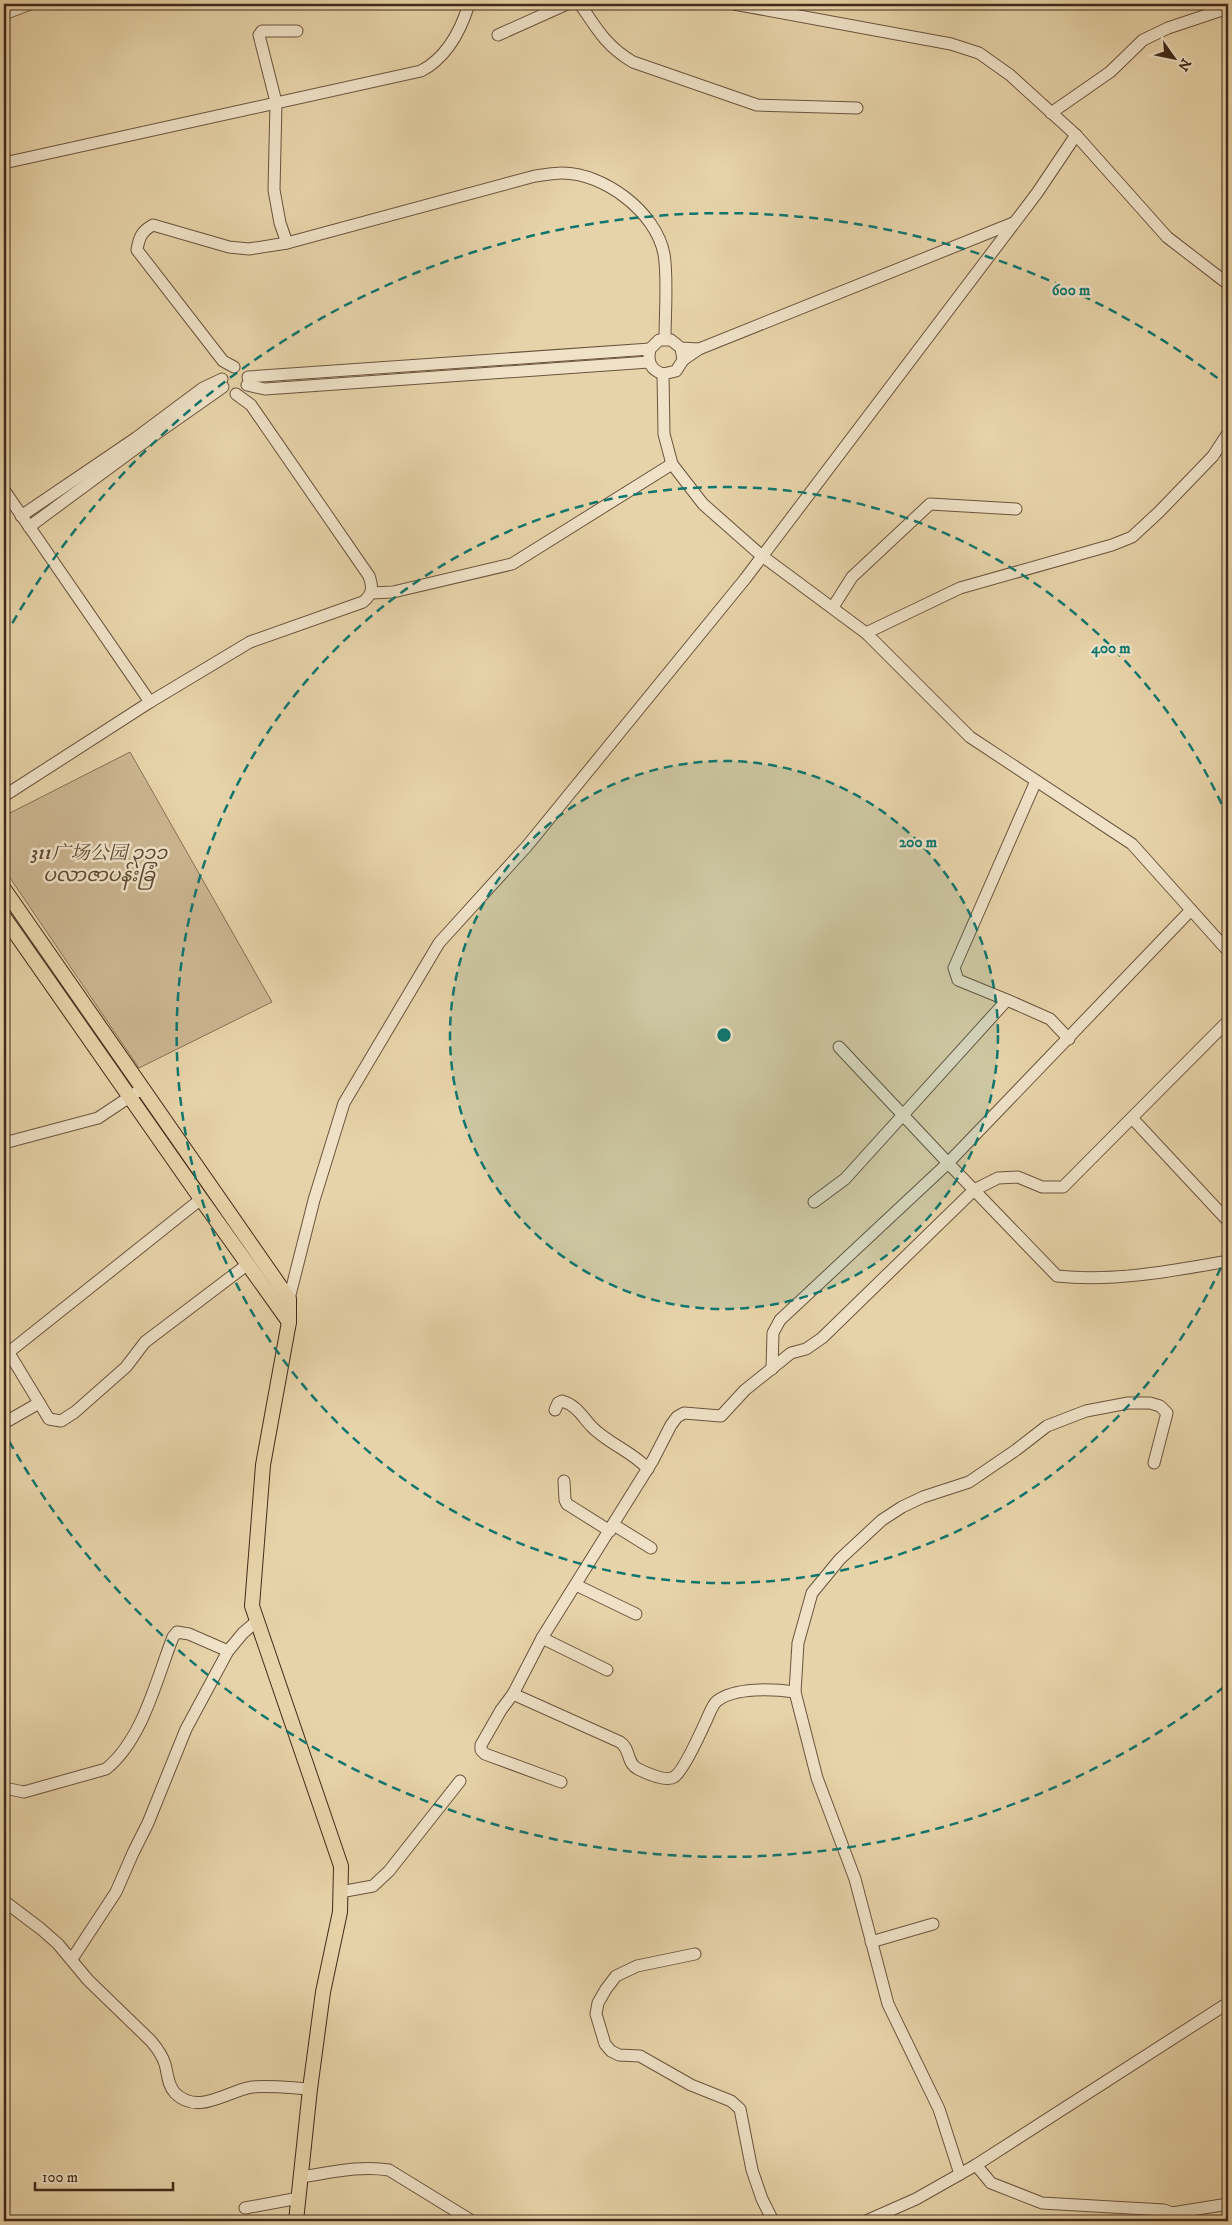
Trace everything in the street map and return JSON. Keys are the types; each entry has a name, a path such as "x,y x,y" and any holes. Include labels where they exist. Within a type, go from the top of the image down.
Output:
{"main road":[{"path":"4,889 289,1299 289,1322 263,1464 252,1606 341,1866 340,1912 323,1992 310,2089 296,2221"},
{"path":"4,917 200,1199 289,1322"},
{"path":"21,941 34,931"},
{"path":"75,1019 88,1010"}],"street":[{"path":"4,14 30,4"},
{"path":"4,163 421,71 434,64 448,47 464,19 469,4"},
{"path":"498,35 567,4"},
{"path":"580,4 605,41 616,52 633,62 757,105 857,108"},
{"path":"734,4 966,47 998,65 1076,135 1167,237 1228,284"},
{"path":"1051,113 1110,72 1143,40 1168,28 1228,8"},
{"path":"287,243 280,223 274,190 276,102 259,35 262,31 297,31"},
{"path":"289,1299 314,1200 344,1104 439,943 527,846 762,556 1037,193 1076,135"},
{"path":"665,339 664,255 658,234 634,204 599,182 582,176 563,173 535,176 287,243 249,248 229,248 153,225 144,230 138,238 137,250 225,373 229,392 244,386 265,389 325,379 546,363 650,349 659,340 665,339 671,340 681,348 699,349"},
{"path":"650,349 649,362 657,372 664,374 676,371 683,360 699,349 1013,223"},
{"path":"681,348 683,360"},
{"path":"546,363 649,362"},
{"path":"4,796 150,702 250,642 363,602 371,593 373,586 370,576 251,405 244,386 244,370 225,373 136,438 21,516"},
{"path":"29,528 134,450 225,373"},
{"path":"664,374 664,434 672,464 703,504 762,556 866,633 970,737 1132,844 1228,951"},
{"path":"866,633 960,588 1112,545 1132,537 1213,456 1228,433"},
{"path":"371,593 393,592 512,564 672,464"},
{"path":"4,490 150,702"},
{"path":"833,607 852,577 930,504 1016,510"},
{"path":"1036,781 954,968 958,980 1050,1019 1069,1038"},
{"path":"772,1369 774,1333 780,1320 948,1162 1191,910"},
{"path":"814,1202 846,1179 1007,1000"},
{"path":"561,1782 485,1754 480,1750 481,1744 497,1716 513,1694 542,1638 612,1528 677,1417 684,1413 721,1416 745,1390 791,1353 806,1349 822,1338 974,1190 998,1178 1018,1177 1042,1187 1063,1187 1228,1021"},
{"path":"839,1047 1057,1276 1087,1280 1161,1272 1228,1261"},
{"path":"4,1143 98,1118 143,1088"},
{"path":"1132,1118 1228,1221"},
{"path":"200,1199 6,1354 49,1419 61,1421 75,1412 126,1367 146,1342 248,1264"},
{"path":"555,1410 562,1400 567,1402 578,1409 592,1427 638,1458 648,1469"},
{"path":"960,2174 939,2108 888,2004 855,1878 818,1778 795,1692 798,1643 812,1593 840,1558 882,1520 902,1507 923,1497 969,1482 1047,1426 1096,1409 1150,1402 1160,1406 1166,1413 1154,1463"},
{"path":"4,1423 39,1403"},
{"path":"564,1482 565,1500 568,1504 651,1548"},
{"path":"576,1585 636,1614"},
{"path":"72,1959 116,1892 148,1823 186,1729 228,1651 243,1633 257,1621"},
{"path":"4,1788 24,1792 106,1769 116,1761 137,1730 173,1637 178,1632 189,1634 228,1651"},
{"path":"542,1638 607,1670"},
{"path":"513,1694 620,1742 626,1746 632,1765 638,1769 668,1779 676,1777 697,1743 715,1703 726,1696 770,1688 795,1692"},
{"path":"340,1892 373,1886 389,1872 460,1781"},
{"path":"4,1901 41,1929 72,1959 88,1980 159,2051 169,2084 176,2094 192,2102 206,2103 238,2090 254,2087 310,2089"},
{"path":"871,1942 933,1924"},
{"path":"695,1954 637,1966 616,1976 606,1988 598,2003 596,2014 605,2044 611,2051 619,2055 640,2056 691,2085 731,2100 740,2109 744,2121 752,2170 762,2200 773,2221"},
{"path":"866,2221 916,2199 976,2165 1228,2003"},
{"path":"976,2165 991,2183 1042,2203 1164,2210 1170,2217 1228,2204"},
{"path":"301,2177 379,2168 389,2170 472,2221"},
{"path":"245,2208 299,2198"}],"green space":[{"name":"311广场公园 ၃၁၁ ပလာဇာပန်းခြံ","path":"130,752 272,1002 139,1068 4,869 4,816"}]}
